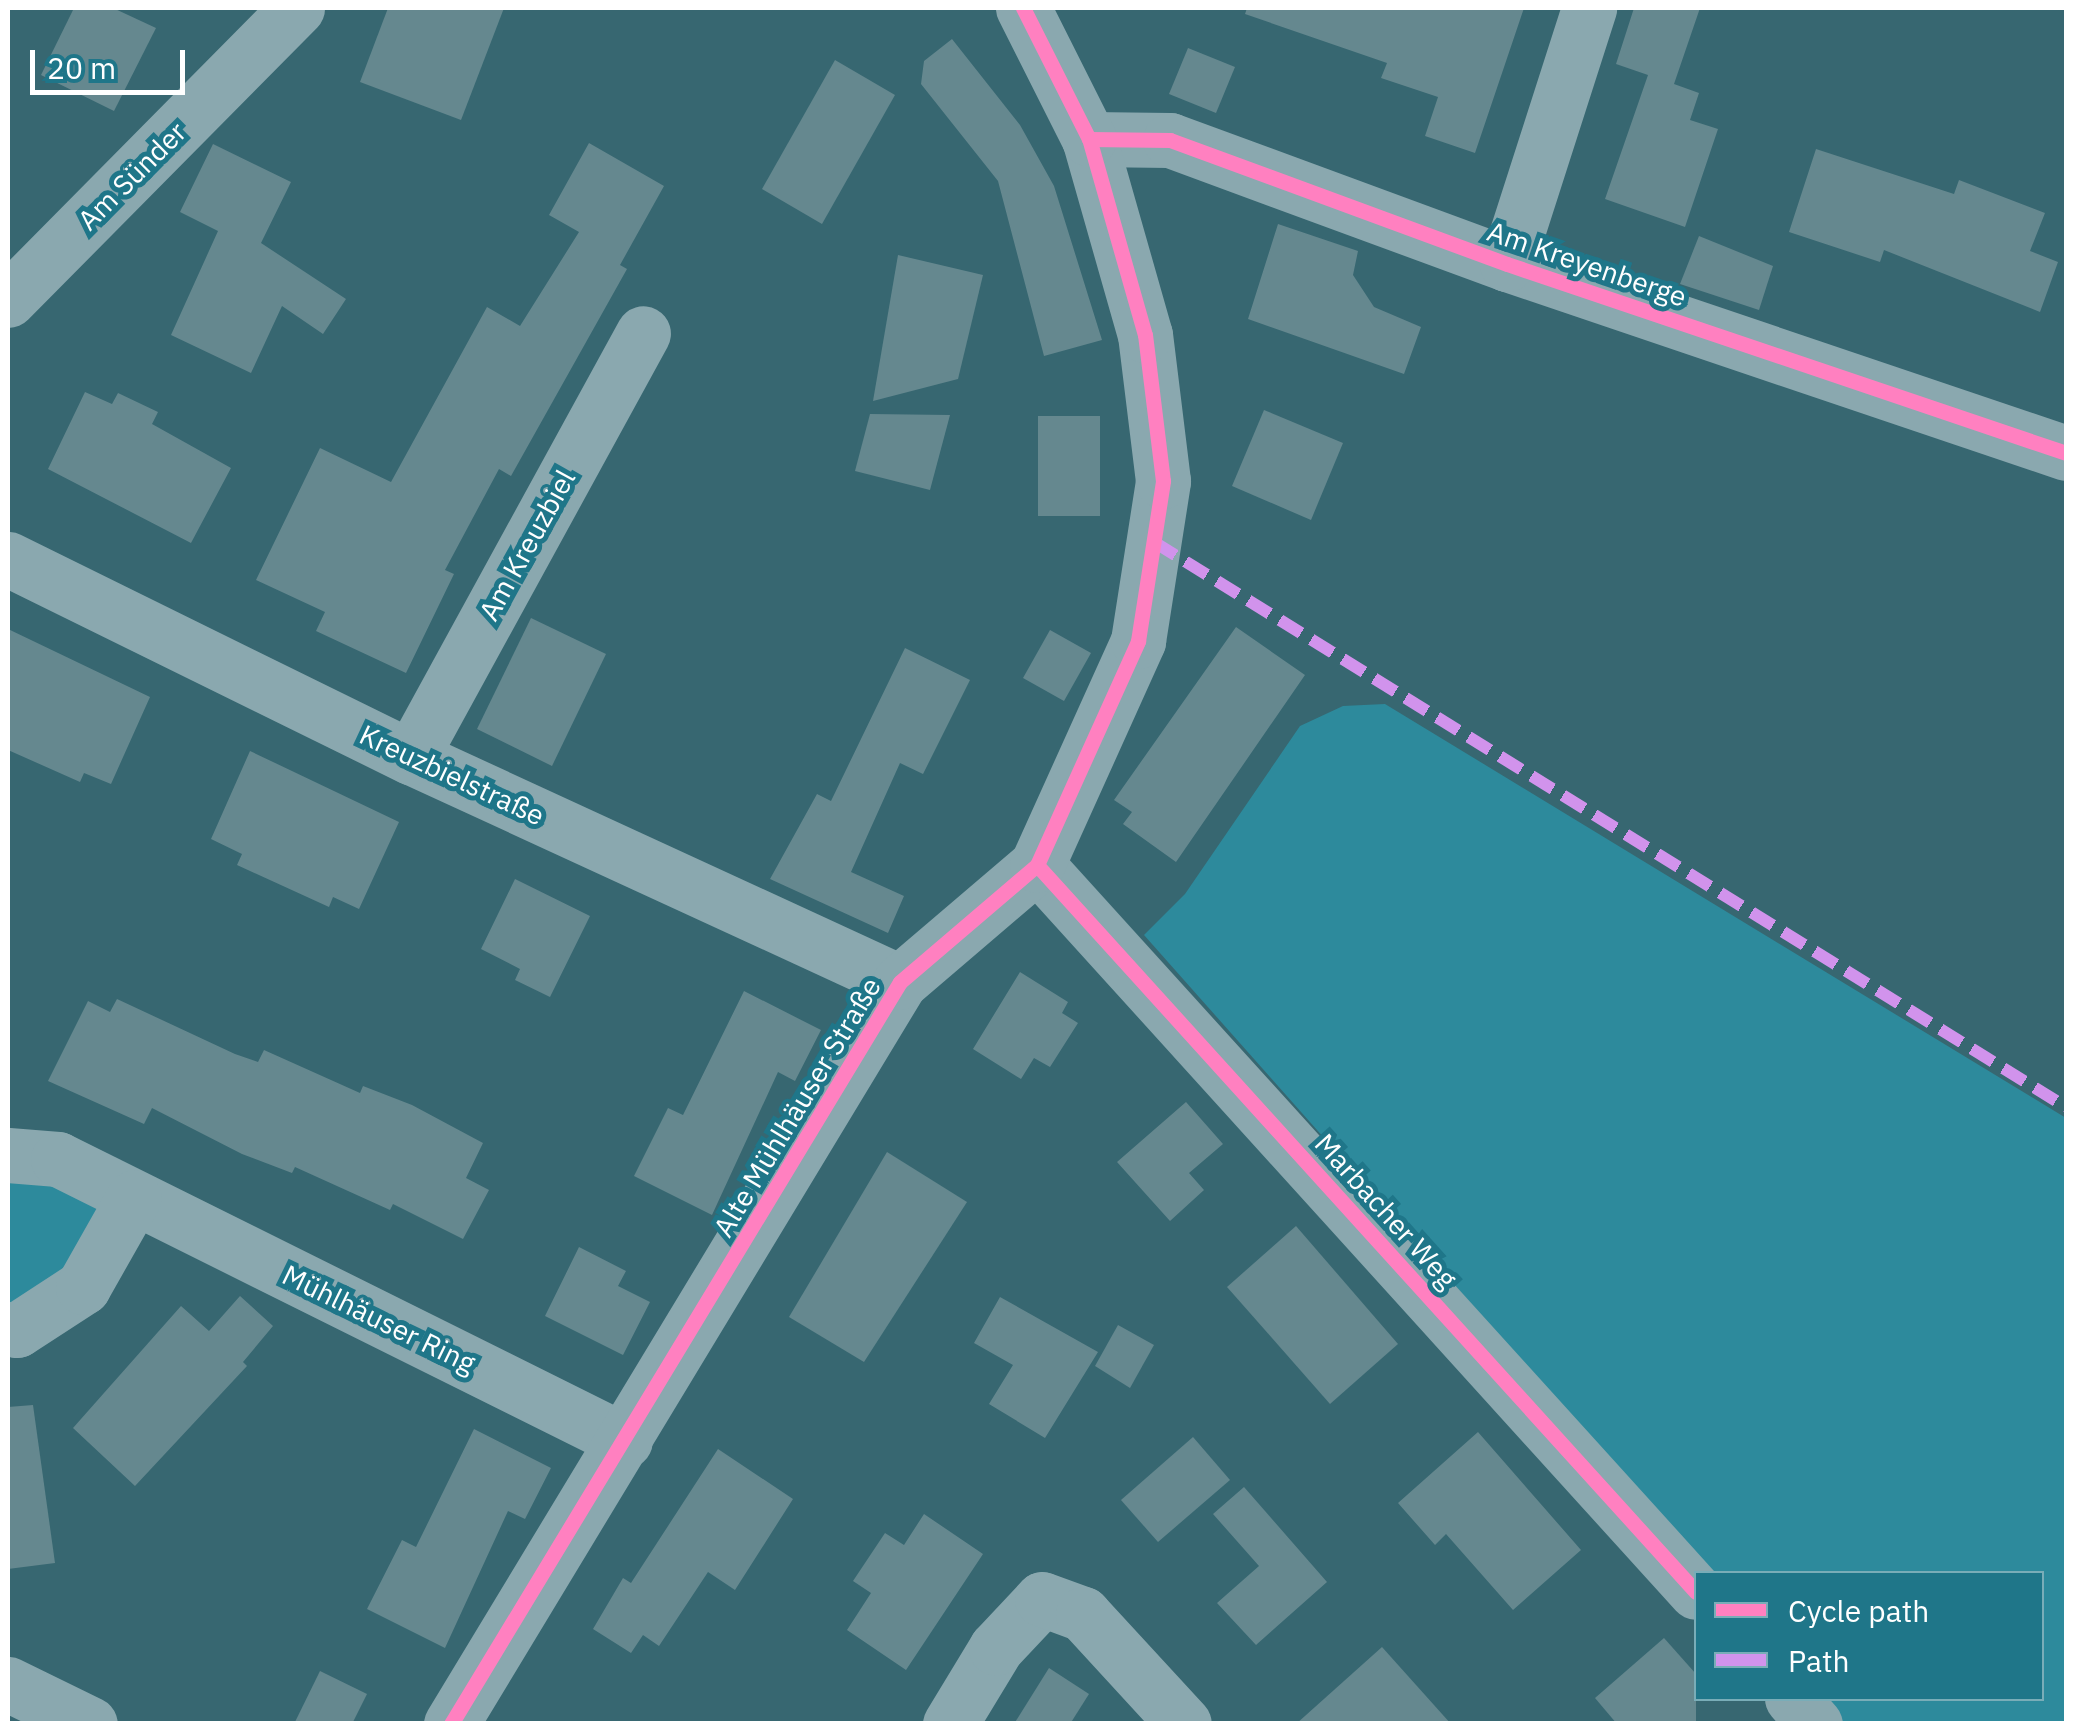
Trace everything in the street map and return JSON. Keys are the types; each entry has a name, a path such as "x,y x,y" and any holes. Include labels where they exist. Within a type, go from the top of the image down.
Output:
{"street":[{"name":"Am Sünder","path":"8,300 297,8"},
{"name":"Alte Mühlhäuser Straße","path":"451,1724 900,982 1037,865 1138,641 1164,480 1145,335 1090,139 1023,8"},
{"path":"1507,264 1589,8"},
{"name":"Am Kreyenberge","path":"1090,139 1170,140 1507,264 2066,452"},
{"name":"Am Kreuzbiel","path":"411,756 642,334"},
{"name":"Kreuzbielstraße","path":"8,559 411,756 900,982"},
{"name":"Marbacher Weg","path":"1037,865 1694,1590"},
{"name":"Mühlhäuser Ring","path":"8,1155 58,1159 625,1441"},
{"path":"8,1329 17,1330 83,1286 134,1197"},
{"path":"950,1724 996,1648 1042,1599 1083,1614 1184,1724"},
{"path":"8,1684 90,1724"},
{"path":"1795,1701 1815,1724"}],"shaded area":[{"path":"1385,704 2066,1118 2066,1723 1842,1723 1822,1701 2044,1701 2044,1571 1708,1571 1144,935 1185,894 1300,726 1343,706"},
{"path":"8,1170 26,1171 99,1210 76,1266 8,1310"}],"building":[{"path":"74,8 113,8 156,28 114,111 41,75"},
{"path":"388,8 504,8 461,120 360,82"},
{"path":"1247,8 1524,8 1475,153 1425,136 1438,97 1381,78 1387,63 1245,14"},
{"path":"1634,8 1700,8 1674,84 1699,93 1690,120 1718,129 1685,227 1605,199 1648,75 1616,64"},
{"path":"952,39 1020,125 1054,186 1102,340 1044,356 998,181 921,84 924,61"},
{"path":"1188,48 1235,67 1216,113 1169,94"},
{"path":"835,60 895,95 822,224 762,189"},
{"path":"589,143 664,186 620,265 627,269 511,476 499,469 445,570 454,574 406,673 316,631 325,612 256,580 320,448 391,482 487,307 520,326 579,232 549,215"},
{"path":"213,144 291,182 261,243 346,299 323,334 282,306 251,373 171,335 218,231 180,212"},
{"path":"1816,149 1954,194 1959,180 2045,213 2030,251 2058,262 2040,312 1884,250 1880,262 1789,232"},
{"path":"1278,224 1358,251 1353,275 1374,307 1421,327 1404,374 1248,319"},
{"path":"1699,236 1773,266 1759,310 1680,284"},
{"path":"898,255 983,275 958,379 873,401"},
{"path":"85,392 112,404 118,393 158,412 152,424 231,468 191,543 48,469"},
{"path":"1264,410 1343,443 1311,520 1232,486"},
{"path":"870,414 950,415 930,490 855,471"},
{"path":"1038,416 1100,416 1100,516 1038,516"},
{"path":"531,618 606,654 552,766 477,729"},
{"path":"1236,627 1305,675 1176,862 1123,824 1132,812 1114,800"},
{"path":"8,629 150,697 111,784 84,773 80,782 8,750"},
{"path":"1050,630 1091,653 1064,701 1023,678"},
{"path":"905,648 970,680 923,774 900,763 851,872 904,896 888,933 770,879 817,794 831,801"},
{"path":"250,751 399,822 359,909 333,897 329,907 237,865 242,854 211,839"},
{"path":"515,879 590,916 550,997 515,980 520,969 481,949"},
{"path":"1020,972 1068,1002 1062,1013 1078,1023 1050,1067 1034,1058 1021,1079 973,1049"},
{"path":"744,991 821,1030 795,1081 778,1072 712,1215 634,1176 668,1108 683,1115"},
{"path":"117,999 235,1054 258,1062 264,1050 360,1093 363,1086 412,1105 483,1143 466,1178 489,1190 463,1239 393,1204 390,1210 295,1167 292,1173 242,1154 152,1108 144,1124 48,1081 88,1001 110,1012"},
{"path":"1186,1102 1223,1144 1189,1173 1204,1190 1170,1221 1117,1162"},
{"path":"887,1152 967,1202 864,1362 789,1317"},
{"path":"1296,1226 1398,1344 1330,1404 1227,1287"},
{"path":"579,1247 626,1271 618,1286 650,1302 623,1355 545,1316"},
{"path":"240,1296 273,1326 243,1362 247,1366 135,1486 73,1428 181,1306 209,1331"},
{"path":"1000,1297 1098,1352 1045,1438 989,1404 1013,1365 974,1343"},
{"path":"1118,1325 1154,1345 1130,1388 1095,1366"},
{"path":"33,1405 55,1563 8,1569 8,1407"},
{"path":"474,1429 551,1468 525,1519 508,1511 445,1648 367,1609 402,1540 416,1547"},
{"path":"1478,1432 1581,1550 1513,1610 1446,1534 1435,1545 1398,1503"},
{"path":"1193,1437 1230,1480 1158,1542 1121,1500"},
{"path":"718,1449 793,1499 735,1590 708,1572 659,1646 643,1635 631,1653 593,1629 623,1578 631,1583"},
{"path":"1244,1487 1327,1582 1256,1645 1217,1603 1259,1566 1213,1514"},
{"path":"924,1514 983,1554 906,1670 847,1630 871,1593 853,1581 885,1533 904,1545"},
{"path":"1664,1638 1694,1672 1696,1724 1617,1724 1595,1698"},
{"path":"1382,1647 1451,1724 1296,1724"},
{"path":"1049,1668 1089,1694 1070,1724 1014,1724"},
{"path":"320,1671 367,1694 352,1724 294,1724"}],"marked path":[{"path":"1154,542 2066,1107"}],"cycle path":[{"path":"451,1724 900,982 1037,865 1138,641 1163,481 1145,335 1089,139 1023,8"},
{"path":"1089,139 1170,140 1507,264 2066,453"},
{"path":"1037,865 1694,1590"}]}
